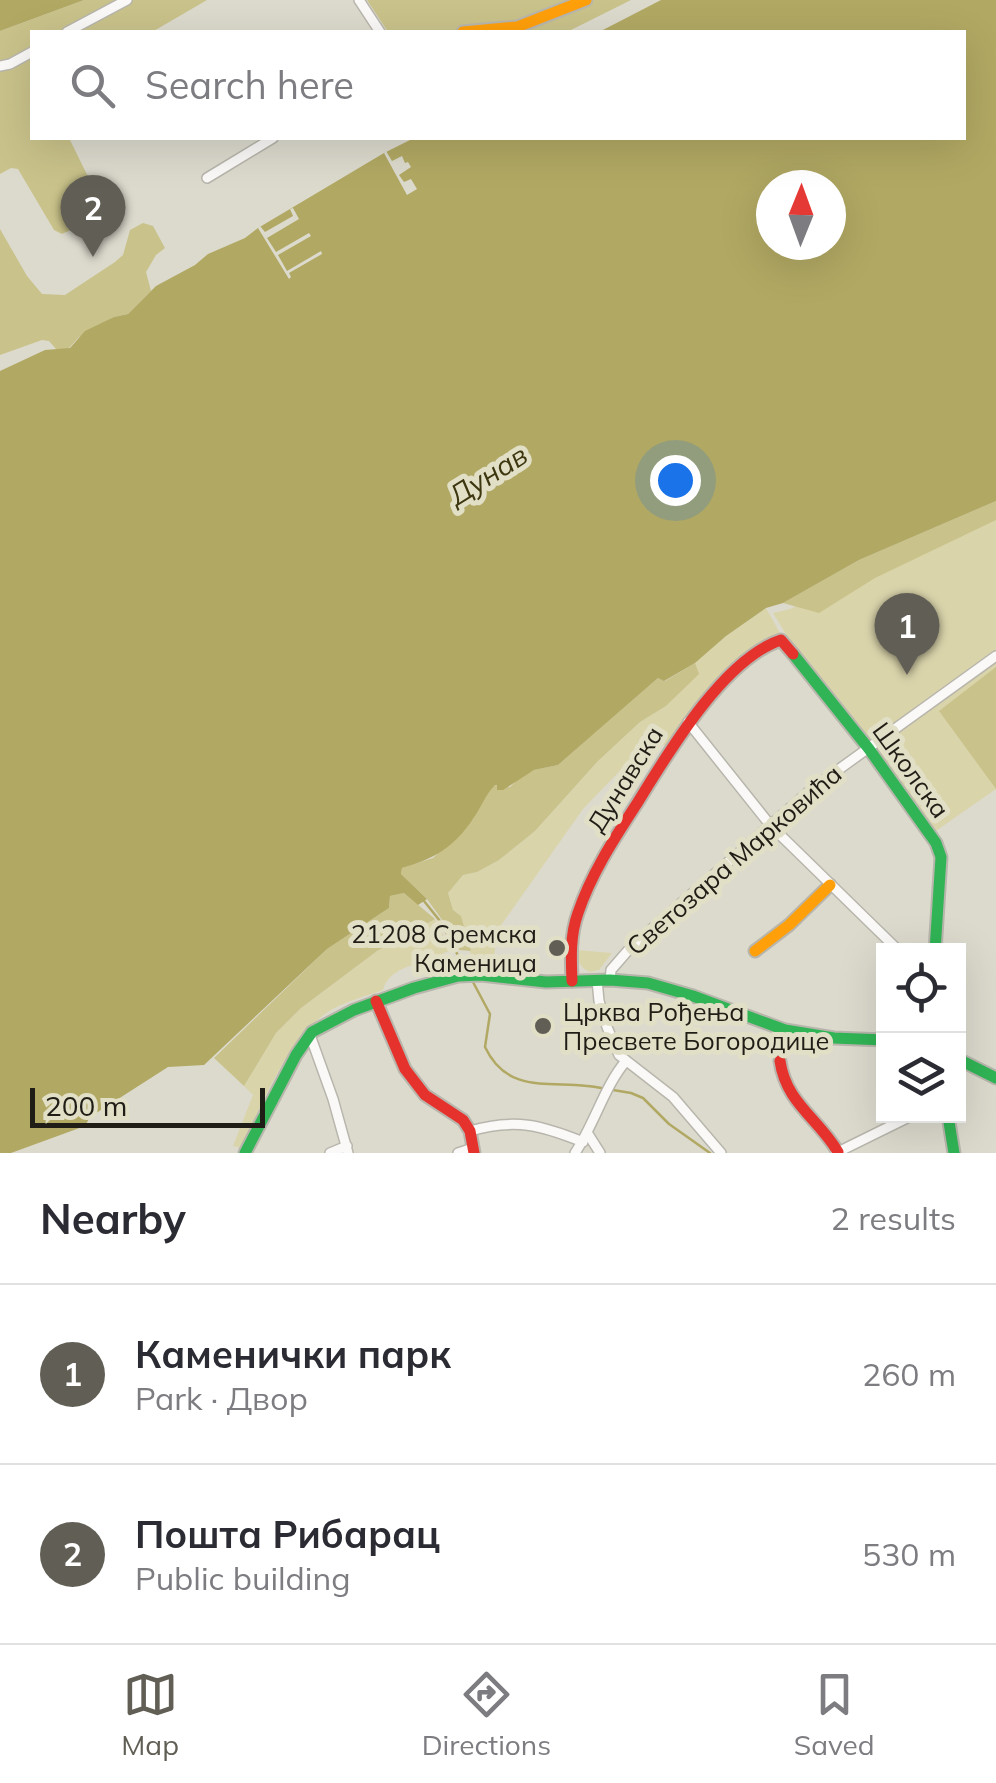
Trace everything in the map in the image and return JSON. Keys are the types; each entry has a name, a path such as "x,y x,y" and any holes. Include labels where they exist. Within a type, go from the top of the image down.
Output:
{"street":[{"path":"70,30 127,0"},
{"path":"359,0 379,30"},
{"path":"485,30 517,27 586,0"},
{"path":"0,66 30,53"},
{"path":"207,178 270,140"},
{"name":"Дунавска","path":"572,981 576,915 604,854 688,722 707,699 760,648 781,640"},
{"name":"Школска","path":"781,640 869,748 936,843 941,857 935,943"},
{"name":"Светозара Марковића","path":"603,980 630,947 813,788 996,656"},
{"path":"688,722 771,826 891,943"},
{"path":"756,951 830,885"},
{"path":"245,1153 310,1035 339,1016 376,1001 467,975 546,982 603,980 648,984 679,991 785,1030 876,1040"},
{"path":"603,980 599,1000 614,1046 626,1062 672,1098 721,1153"},
{"path":"376,1001 399,1059 412,1079 426,1095 463,1120 470,1131 473,1150 458,1153"},
{"path":"310,1035 347,1150 330,1153"},
{"path":"780,1061 784,1087 832,1140 837,1153 897,1123"},
{"path":"575,1153 626,1062"},
{"path":"966,1064 996,1078"},
{"path":"470,1131 527,1123 585,1138 600,1153"},
{"path":"949,1123 954,1153"}],"shaded area":[{"path":"84,0 207,0 155,30 30,30 30,140 70,140 102,205 99,217 62,234 54,230 18,169 0,174 0,31"},
{"path":"367,0 631,0 571,30 387,30"},
{"path":"143,223 153,226 165,248 146,272 151,291 128,314 114,317 79,337 68,349 56,349 42,340 0,355 0,229 42,294 65,295 123,255 130,230"},
{"path":"996,501 996,520 875,578 819,613 783,603 859,560"},
{"path":"996,510 996,789 933,833 773,613 790,609"},
{"path":"766,608 781,635 763,644 668,745 644,746 583,809 497,931 493,968 469,968 464,960 472,959 461,916 453,910 448,893 463,875 499,860 535,831 598,761 640,722 666,706 698,674 695,663"},
{"path":"695,663 699,674 598,761 535,831 499,860 463,875 448,893 453,910 461,916 471,951 459,950 427,899 401,874 402,868 433,858 473,819 495,785 510,787 534,770 558,765 658,678 665,681"},
{"path":"996,667 996,789 939,711"},
{"path":"404,893 435,919 377,951 301,1008 276,1033 244,1086 214,1058 327,949 389,908 390,896"},
{"path":"435,919 451,951 443,953 447,960 455,960 459,969 443,969 437,961 404,968 391,976 383,990 337,1007 315,1022 289,1054 241,1148 233,1146 253,1095 244,1086 276,1033 301,1008 377,951"},
{"path":"576,950 612,953 599,970 590,972 580,963"}],"water":[{"path":"0,0 84,0 0,31"},
{"name":"Дунав","path":"661,0 996,0 996,501 859,560 783,603 766,608 695,663 664,681 658,678 558,765 534,770 503,790 497,790 495,785 466,829 451,844 434,856 402,868 401,874 427,899 418,905 404,893 390,896 389,908 327,949 204,1065 168,1067 90,1117 85,1126 11,1153 0,1153 0,371 45,350 70,348 85,331 128,314 156,286 410,140 966,140 966,30 603,30"}],"pier":[{"path":"386,151 392,161 402,156 408,162 411,167 399,175 404,182 411,179 417,189 407,195"},
{"path":"293,208 299,219 267,238 276,252 309,233 311,236 278,255 287,271 321,251 322,254 289,273 289,279 258,228 265,232 293,216"}],"waterway":[{"path":"424,901 440,921 466,971"},
{"path":"473,982 490,1014 485,1047 495,1064 522,1080 605,1089"},
{"path":"613,1090 643,1098 669,1124 710,1153"}],"traffic: fast":[{"path":"793,654 869,749 936,843 941,857 936,943"},
{"path":"245,1153 312,1032 354,1010 458,976 648,983 785,1030 876,1040"},
{"path":"966,1063 996,1078"},
{"path":"949,1123 954,1153"}],"traffic: slow":[{"path":"485,30 517,27 586,0"},
{"path":"755,951 830,885"}],"traffic: jam":[{"path":"572,981 574,930 589,884 680,736 718,687 759,650 781,640 793,654"},
{"path":"376,1001 405,1069 425,1095 463,1120 470,1131 474,1153"},
{"path":"780,1061 783,1076 796,1099 838,1152"}],"place":[{"name":"Пошта Рибарац","path":"93,257"},
{"name":"Каменички парк","path":"907,675"},
{"name":"21208 Сремска Каменица","path":"557,948"},
{"name":"Црква Рођења Пресвете Богородице","path":"543,1026"}]}
